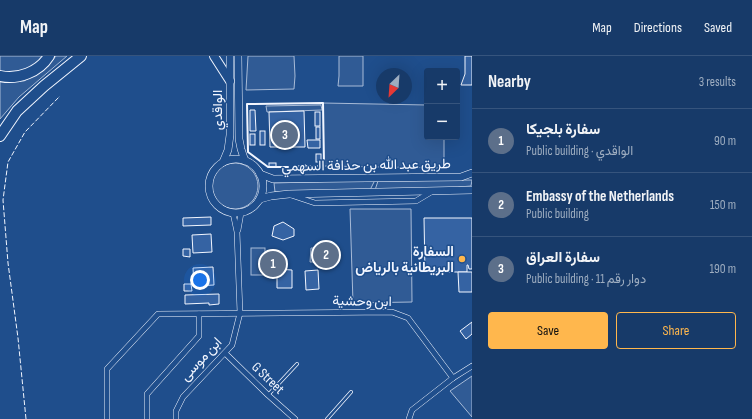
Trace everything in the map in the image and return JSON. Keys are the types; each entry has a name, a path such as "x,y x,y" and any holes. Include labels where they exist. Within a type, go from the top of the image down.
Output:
{"highway":[{"path":"0,76 22,76 36,70 46,61 49,56"},
{"path":"0,136 17,111 44,86 81,56"}],"main road":[{"path":"214,56 230,81"}],"street":[{"name":"الواقدي","path":"223,162 228,150 230,135 230,56"},
{"name":"الواقدي","path":"238,56 239,139 245,161"},
{"path":"234,159 245,161 254,166 260,174 263,182 263,191 260,199 255,206 241,213 225,211 212,200 209,192 211,175 223,162 234,159"},
{"name":"طريق عبد الله بن حذافة السهمي","path":"260,174 273,179 461,177 472,173"},
{"name":"طريق عبد الله بن حذافة السهمي","path":"260,199 270,196 289,194 472,190"},
{"path":"233,213 237,232 240,314"},
{"path":"237,232 241,213"},
{"name":"ابن وحشية","path":"107,419 106,369 158,314 392,312 408,318 453,378"},
{"path":"147,419 147,394 199,336 199,314"},
{"name":"ابن موسى","path":"176,419 176,411 183,397 232,345 240,314"},
{"name":"G Street","path":"225,353 295,419"},
{"path":"409,419 412,410 453,378 472,366"}],"lane":[{"path":"268,395 297,364"},
{"path":"327,419 351,392"}],"shaded area":[{"path":"0,56 44,56 35,66 30,69 7,73 0,72"},
{"path":"56,56 67,56 19,97 0,119 0,80 24,81 44,70"},
{"path":"248,56 294,56 294,89 246,90"},
{"path":"339,56 363,56 363,86 338,86"},
{"path":"323,103 424,105 424,140 444,140 444,168 324,166"},
{"path":"321,105 322,110 267,112 266,106"},
{"path":"235,163 248,167 254,173 258,186 254,199 248,205 235,209 222,205 216,199 212,186 216,173 222,167"},
{"path":"375,180 370,190 275,192 274,183"},
{"path":"472,180 471,186 457,188 375,190 378,181"},
{"path":"350,209 411,209 412,302 353,303"},
{"path":"251,248 265,248 265,275 251,275"},
{"path":"311,248 319,248 318,262 310,262"},
{"path":"472,376 472,417 450,391"}],"building":[{"path":"465,56 472,56 472,85 461,85 465,74"},
{"path":"250,110 255,110 256,131 250,131"},
{"path":"304,111 305,147 270,147 269,112"},
{"path":"315,112 320,112 320,126 315,126"},
{"path":"316,127 320,127 320,139 316,139"},
{"path":"260,131 265,131 265,145 260,145"},
{"path":"250,134 255,134 255,145 250,145"},
{"path":"307,140 320,140 320,148 308,148"},
{"path":"316,154 321,154 321,162 316,162"},
{"path":"269,163 276,163 276,167 269,167"},
{"path":"306,165 306,169 298,170 298,166"},
{"path":"211,217 211,225 183,226 183,218"},
{"path":"424,218 472,218 472,269 469,269 467,265 467,272 425,272"},
{"path":"283,222 294,229 294,236 283,240 272,236 274,226"},
{"path":"211,234 212,252 193,253 192,235"},
{"path":"183,249 190,249 190,257 183,256"},
{"path":"213,267 214,285 194,286 193,268"},
{"path":"277,269 292,270 292,288 277,288"},
{"path":"318,270 319,289 306,290 305,271"},
{"path":"458,272 472,272 472,292 459,292"},
{"path":"184,284 191,284 192,291 184,291"},
{"path":"219,294 219,304 185,304 185,295"},
{"path":"472,322 472,334 466,339 460,331"}],"fence":[{"path":"26,419 18,338 8,263 3,200 8,162 25,132 60,96"}],"wall":[{"path":"288,167 268,167 248,152 247,104 323,103 324,166 306,166"}],"place":[{"name":"سفارة العراق","path":"285,135"},
{"name":"Embassy of the Netherlands","path":"326,255"},
{"name":"السفارة البريطانية بالرياض","path":"462,259"},
{"name":"سفارة بلجيكا","path":"273,264"}]}
